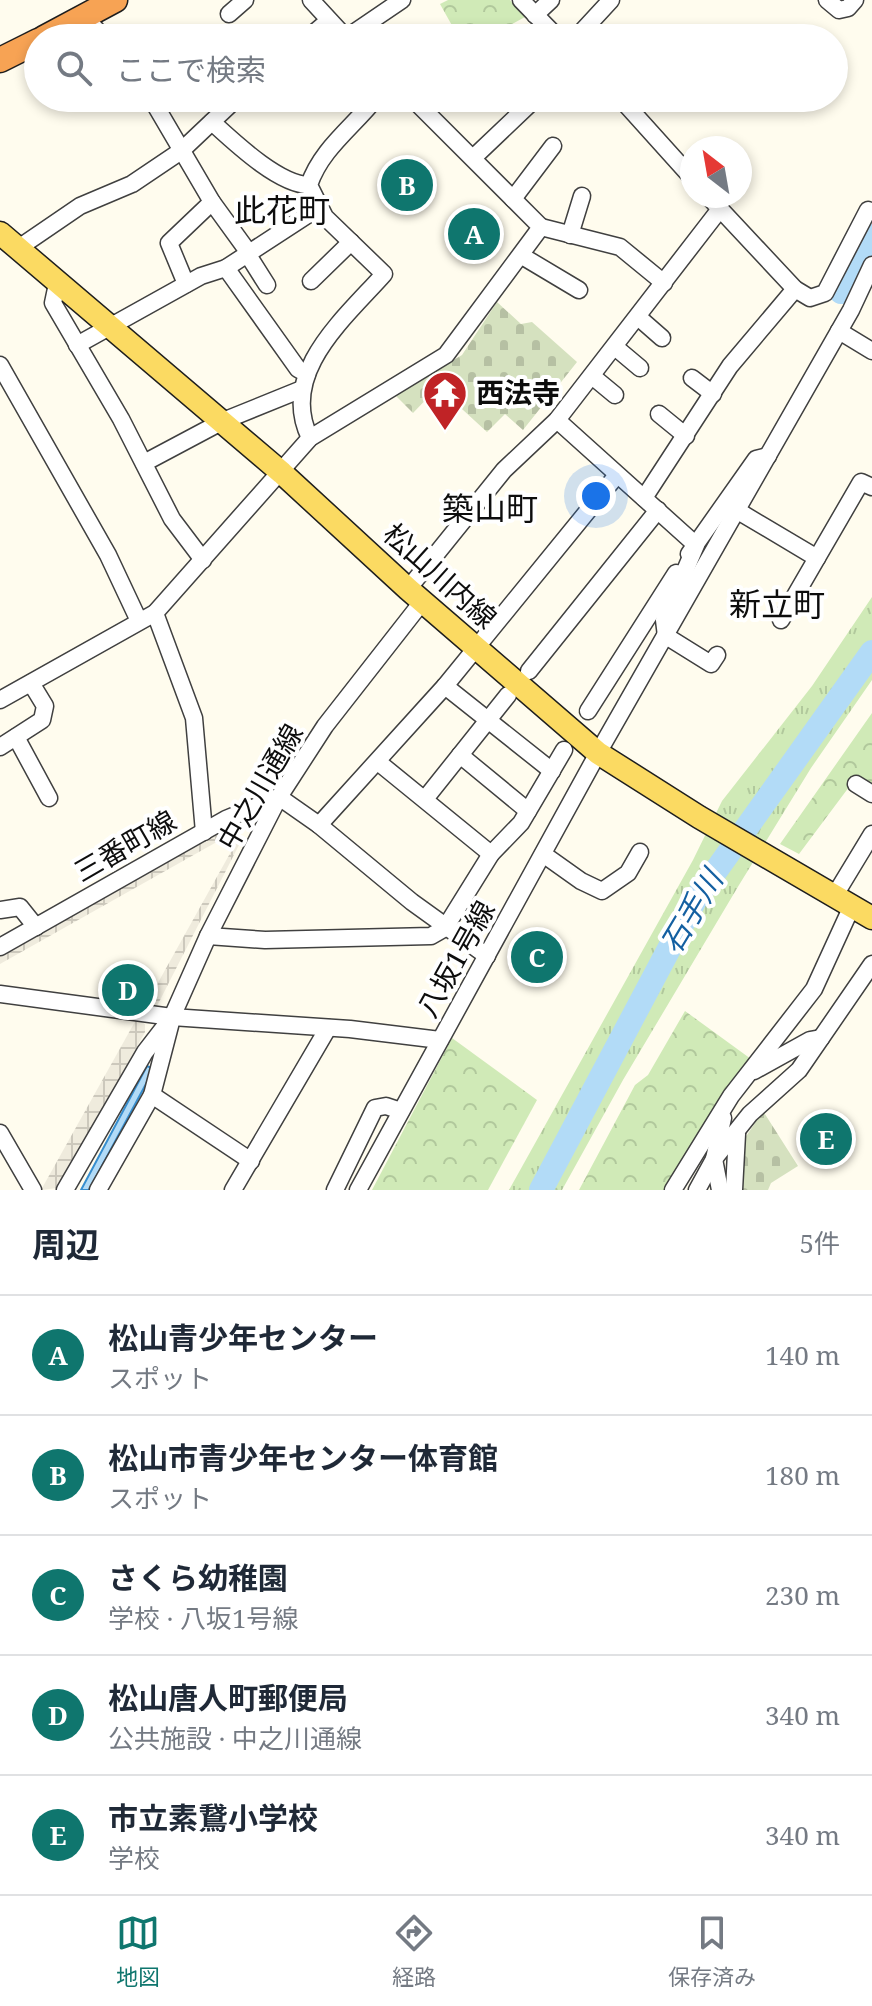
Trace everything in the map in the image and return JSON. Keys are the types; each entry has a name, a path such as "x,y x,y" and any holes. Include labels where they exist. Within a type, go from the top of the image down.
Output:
{"highway":[{"path":"71,24 115,0"},
{"path":"0,60 24,48"}],"main road":[{"name":"松山川内線","path":"0,233 107,327 223,421 474,648 598,753 699,817 872,918"}],"street":[{"path":"229,14 245,0"},
{"path":"312,0 331,24"},
{"path":"367,24 402,0"},
{"path":"521,0 544,24"},
{"path":"535,15 551,0"},
{"path":"589,24 611,0"},
{"path":"827,0 839,10 848,8 855,0"},
{"path":"85,17 91,24"},
{"path":"324,24 328,21"},
{"path":"159,112 212,202 267,285"},
{"path":"17,249 80,206 132,184 181,151 222,112"},
{"path":"310,438 299,407 304,382 319,348 384,274 318,208 309,185 329,148 363,112"},
{"path":"426,112 541,227 620,247 664,283"},
{"path":"473,158 521,112"},
{"path":"633,112 680,165"},
{"path":"212,122 250,156 298,185 309,185"},
{"path":"513,199 553,146"},
{"path":"570,235 582,196"},
{"path":"186,284 169,243 212,202"},
{"path":"77,345 186,284 226,268 318,208"},
{"path":"720,209 795,289 810,298 825,293 871,209"},
{"name":"中之川通線","path":"65,1190 145,1052 172,1017 208,936 279,797 325,726 504,470 557,420 720,209"},
{"path":"0,700 155,613 310,438 446,355 541,227"},
{"path":"311,281 351,242"},
{"path":"522,256 579,290"},
{"name":"八坂1号線","path":"358,1190 598,753 839,331 872,265"},
{"path":"226,268 304,382"},
{"path":"57,284 53,303 181,534 203,560"},
{"path":"644,498 730,366 795,289"},
{"path":"638,317 662,338"},
{"path":"839,331 872,351"},
{"path":"615,347 640,368"},
{"path":"0,365 108,555 139,621"},
{"path":"592,376 615,395"},
{"path":"692,378 713,394"},
{"path":"144,463 304,382"},
{"path":"659,414 686,436"},
{"path":"557,420 696,545"},
{"path":"588,711 641,623 756,459 770,455"},
{"path":"319,825 445,686 617,475"},
{"path":"781,620 861,482 872,487"},
{"path":"529,671 658,510"},
{"path":"738,511 817,558"},
{"path":"696,545 664,620 666,636 711,664 717,655"},
{"path":"155,613 194,718 204,832"},
{"path":"0,747 42,720 45,706 31,683"},
{"path":"445,686 552,771"},
{"path":"425,799 508,695"},
{"path":"16,737 49,798"},
{"path":"208,936 265,940 422,938 445,928 491,854 528,811 564,750"},
{"path":"460,755 528,811"},
{"path":"378,762 491,854"},
{"path":"856,784 872,794"},
{"path":"279,797 319,825 445,928 487,956"},
{"name":"三番町線","path":"0,947 204,832 279,797"},
{"path":"673,1190 731,1096 814,989 844,900 872,834"},
{"path":"543,854 581,881 602,891 628,873 640,852"},
{"path":"0,910 20,907 36,927"},
{"path":"697,1190 714,1159 750,1114 799,1070 872,964"},
{"path":"0,994 172,1017 440,1040"},
{"name":"中之川通線","path":"98,1190 152,1095 165,1056 172,1017"},
{"path":"233,1190 328,1028"},
{"path":"749,1074 810,1040 821,1038"},
{"path":"152,1095 251,1161"},
{"path":"720,1190 714,1159 717,1133 731,1096"},
{"path":"335,1190 375,1108 386,1106 401,1111"},
{"path":"0,1133 33,1190"},
{"path":"734,1190 737,1134"}],"green space":[{"path":"448,0 510,0 525,17 512,24 451,24 440,4"},
{"path":"497,302 521,324 532,322 577,362 523,430 505,414 487,432 438,387 413,413 395,395 462,355"},
{"path":"872,597 872,680 811,768 739,885 623,1080 562,1190 509,1190 693,860 722,801 812,686"},
{"path":"872,713 872,791 855,779 799,854 780,844"},
{"path":"685,1011 751,1059 665,1190 579,1190 635,1085 648,1075"},
{"path":"452,1038 537,1100 488,1190 372,1190"},
{"path":"763,1111 798,1166 771,1183 768,1190 739,1190 741,1144"}],"shaded area":[{"path":"225,829 237,830 240,843 157,1006 145,1006 233,848 229,839 222,839 0,964 0,955"},
{"path":"137,1018 145,1024 145,1032 94,1125 57,1188 41,1190"}],"water":[{"path":"147,1066 154,1069 89,1190 81,1190"}],"waterway":[{"path":"841,292 872,236"},
{"name":"石手川","path":"541,1190 695,900 872,652"}],"place":[{"name":"松山市青少年センター体育館","path":"407,185"},
{"name":"松山青少年センター","path":"474,234"},
{"name":"西法寺","path":"445,432"},
{"name":"さくら幼稚園","path":"537,957"},
{"name":"松山唐人町郵便局","path":"128,990"},
{"name":"市立素鵞小学校","path":"826,1139"}],"district":[{"name":"此花町","path":"282,211"},
{"name":"築山町","path":"490,509"},
{"name":"新立町","path":"777,605"}]}
